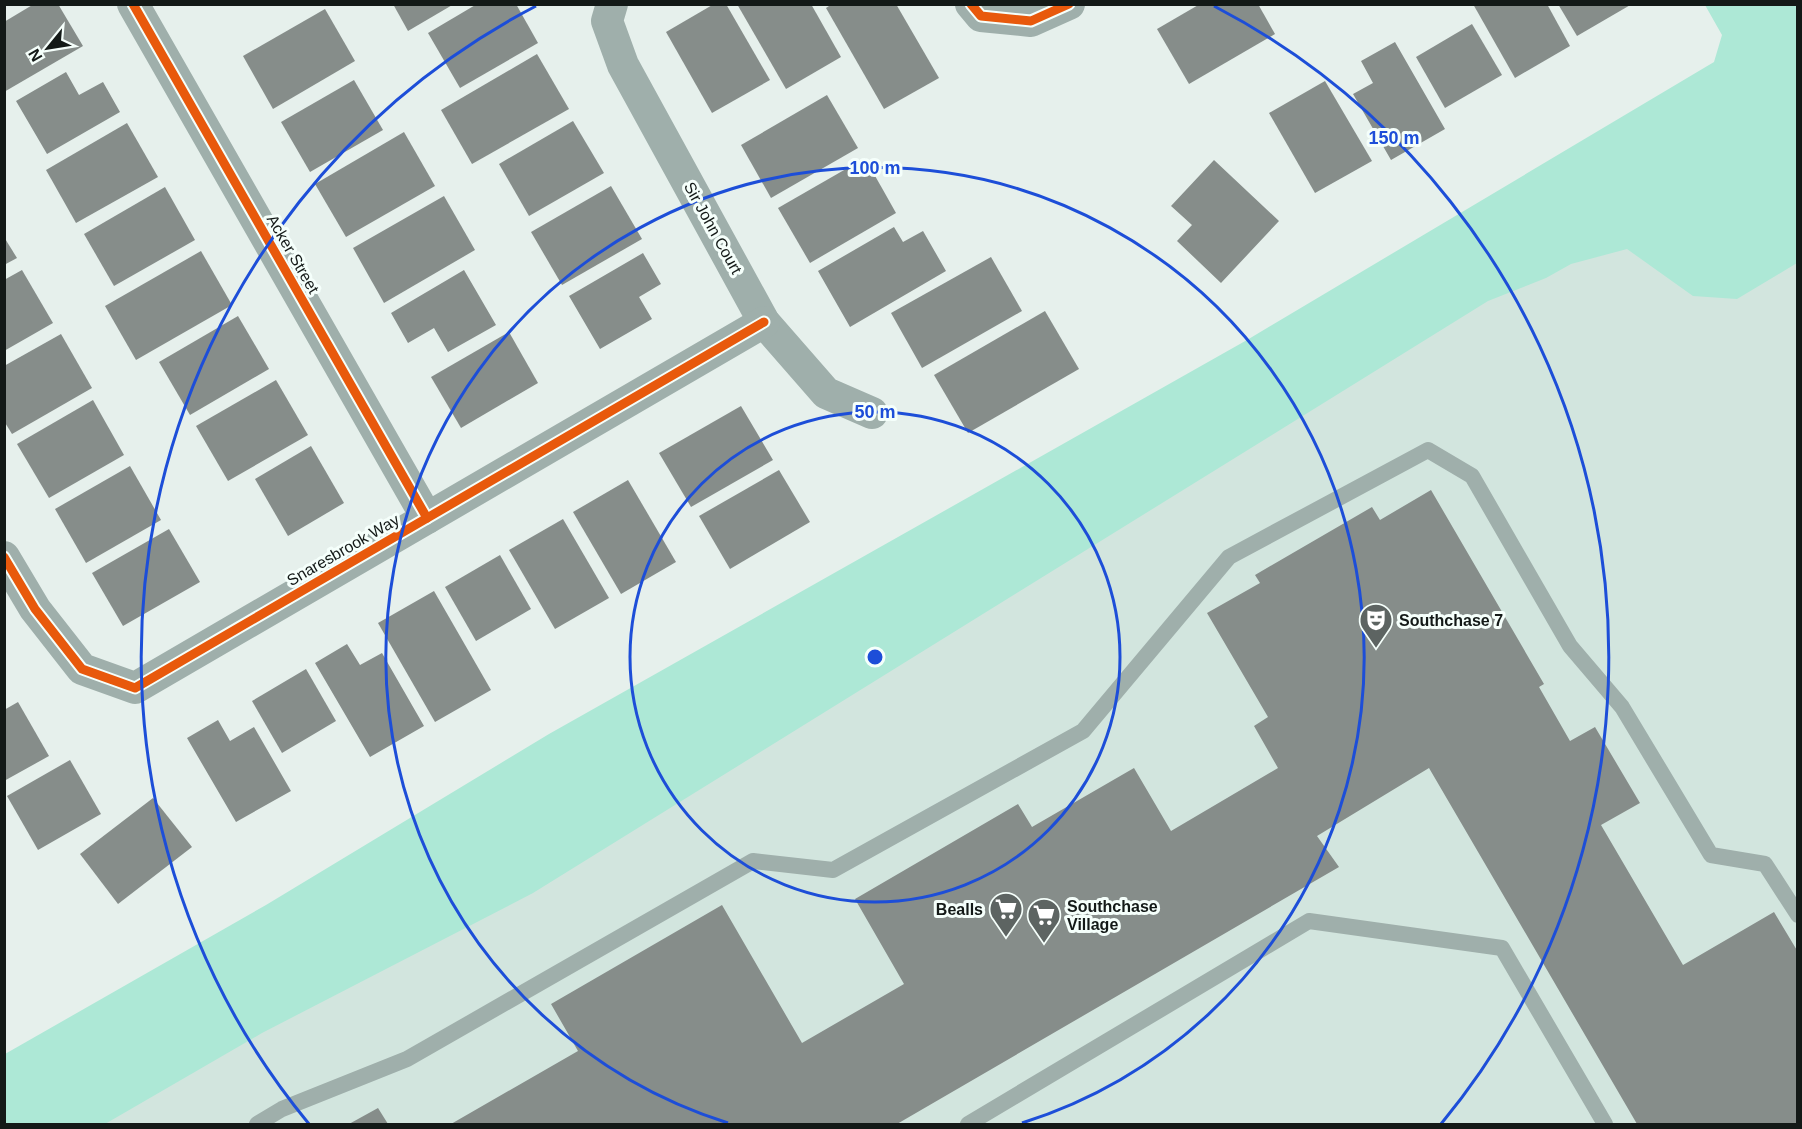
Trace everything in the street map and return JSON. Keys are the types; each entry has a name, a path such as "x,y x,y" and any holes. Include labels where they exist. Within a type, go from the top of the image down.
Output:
{"street":[{"name":"Acker Street","path":"133,4 427,518"},
{"name":"Sir John Court","path":"612,4 607,21 623,65 764,322 826,393 872,413"},
{"path":"971,4 981,16 1030,21 1069,4"},
{"name":"Snaresbrook Way","path":"4,557 34,609 82,669 135,688 764,322"}],"lane":[{"path":"257,1125 282,1109 407,1059 753,861 833,870 1083,731 1229,557 1428,450 1472,476 1570,646 1623,707 1711,855 1765,864 1797,915"},
{"path":"968,1125 1308,921 1502,948 1605,1125"}],"shaded area":[{"path":"1705,5 1797,5 1797,263 1737,299 1693,296 1627,249 1571,264 1546,278 1488,301 533,893 262,1033 105,1124 5,1124 5,1054 266,905 549,734 1247,340 1714,62 1722,35"},
{"path":"1797,86 1797,1124 14,1124"}],"building":[{"path":"34,4 58,4 83,46 4,92 4,22"},
{"path":"393,4 454,4 408,31"},
{"path":"477,4 516,4 538,43 460,88 428,33"},
{"path":"714,4 726,4 770,80 712,113 666,32"},
{"path":"737,4 811,4 841,57 786,89"},
{"path":"832,4 896,4 939,78 884,109 826,8"},
{"path":"1200,4 1258,4 1275,34 1189,84 1157,29"},
{"path":"1473,4 1547,4 1570,46 1515,78"},
{"path":"1558,4 1632,4 1577,36"},
{"path":"325,9 355,61 273,109 243,56"},
{"path":"1472,24 1502,75 1445,108 1416,57"},
{"path":"1395,42 1445,129 1391,160 1353,94 1373,83 1361,61"},
{"path":"537,54 569,109 472,164 441,110"},
{"path":"66,72 79,95 103,82 120,112 47,154 16,101"},
{"path":"354,80 383,130 310,172 281,122"},
{"path":"1325,81 1372,161 1315,193 1269,113"},
{"path":"827,95 858,148 771,198 741,145"},
{"path":"573,121 604,173 529,216 499,164"},
{"path":"127,123 158,177 76,223 46,170"},
{"path":"404,132 435,186 346,237 315,184"},
{"path":"865,158 896,213 810,263 778,208"},
{"path":"1214,160 1279,221 1221,283 1177,241 1192,225 1171,206"},
{"path":"611,186 642,239 562,285 531,232"},
{"path":"165,187 195,240 114,286 84,234"},
{"path":"444,196 475,250 384,303 353,248"},
{"path":"894,227 903,242 923,231 946,271 850,327 818,271"},
{"path":"4,237 17,258 4,265"},
{"path":"201,251 232,305 136,360 105,306"},
{"path":"643,253 661,284 639,297 652,319 600,349 569,296"},
{"path":"991,257 1022,311 922,368 891,313"},
{"path":"22,270 53,323 4,351 4,280"},
{"path":"464,270 496,325 448,352 434,328 408,343 391,313"},
{"path":"1045,311 1079,369 968,433 934,375"},
{"path":"238,316 269,369 190,415 159,362"},
{"path":"509,332 538,383 461,428 431,377"},
{"path":"61,334 92,388 12,434 4,421 4,366"},
{"path":"276,380 308,435 228,481 196,426"},
{"path":"93,400 124,455 49,498 17,444"},
{"path":"741,406 773,460 691,507 659,453"},
{"path":"311,446 344,503 288,536 255,479"},
{"path":"130,466 161,520 86,563 55,509"},
{"path":"779,470 810,522 730,569 699,516"},
{"path":"628,480 676,562 621,594 573,512"},
{"path":"1431,490 1544,684 1539,687 1570,741 1595,727 1640,803 1601,825 1683,965 1774,912 1798,952 1798,1124 1637,1124 1429,768 1317,836 1339,867 897,1124 451,1124 578,1051 551,1004 722,905 802,1043 904,984 855,899 1018,804 1032,827 1134,768 1171,831 1278,768 1254,726 1268,717 1207,613 1260,583 1255,575 1372,507 1380,520"},
{"path":"563,519 609,598 555,629 509,550"},
{"path":"169,529 200,582 123,626 92,573"},
{"path":"500,555 531,609 476,641 445,587"},
{"path":"434,591 491,690 435,722 378,623"},
{"path":"347,644 360,665 382,653 424,726 370,757 315,663"},
{"path":"306,669 336,721 282,753 252,701"},
{"path":"18,702 49,756 4,781 4,710"},
{"path":"218,720 230,741 254,727 291,791 236,822 187,738"},
{"path":"70,760 101,814 38,850 7,796"},
{"path":"153,798 192,847 118,904 80,854"},
{"path":"378,1108 388,1124 349,1124"}],"cycle path":[{"path":"133,4 427,518"},
{"path":"971,4 981,16 1031,21 1069,4"},
{"path":"4,557 35,609 82,669 135,688 764,322"}],"place":[{"name":"Southchase 7","path":"1376,649"},
{"name":"Bealls","path":"1006,938"},
{"name":"Southchase Village","path":"1044,944"}]}
